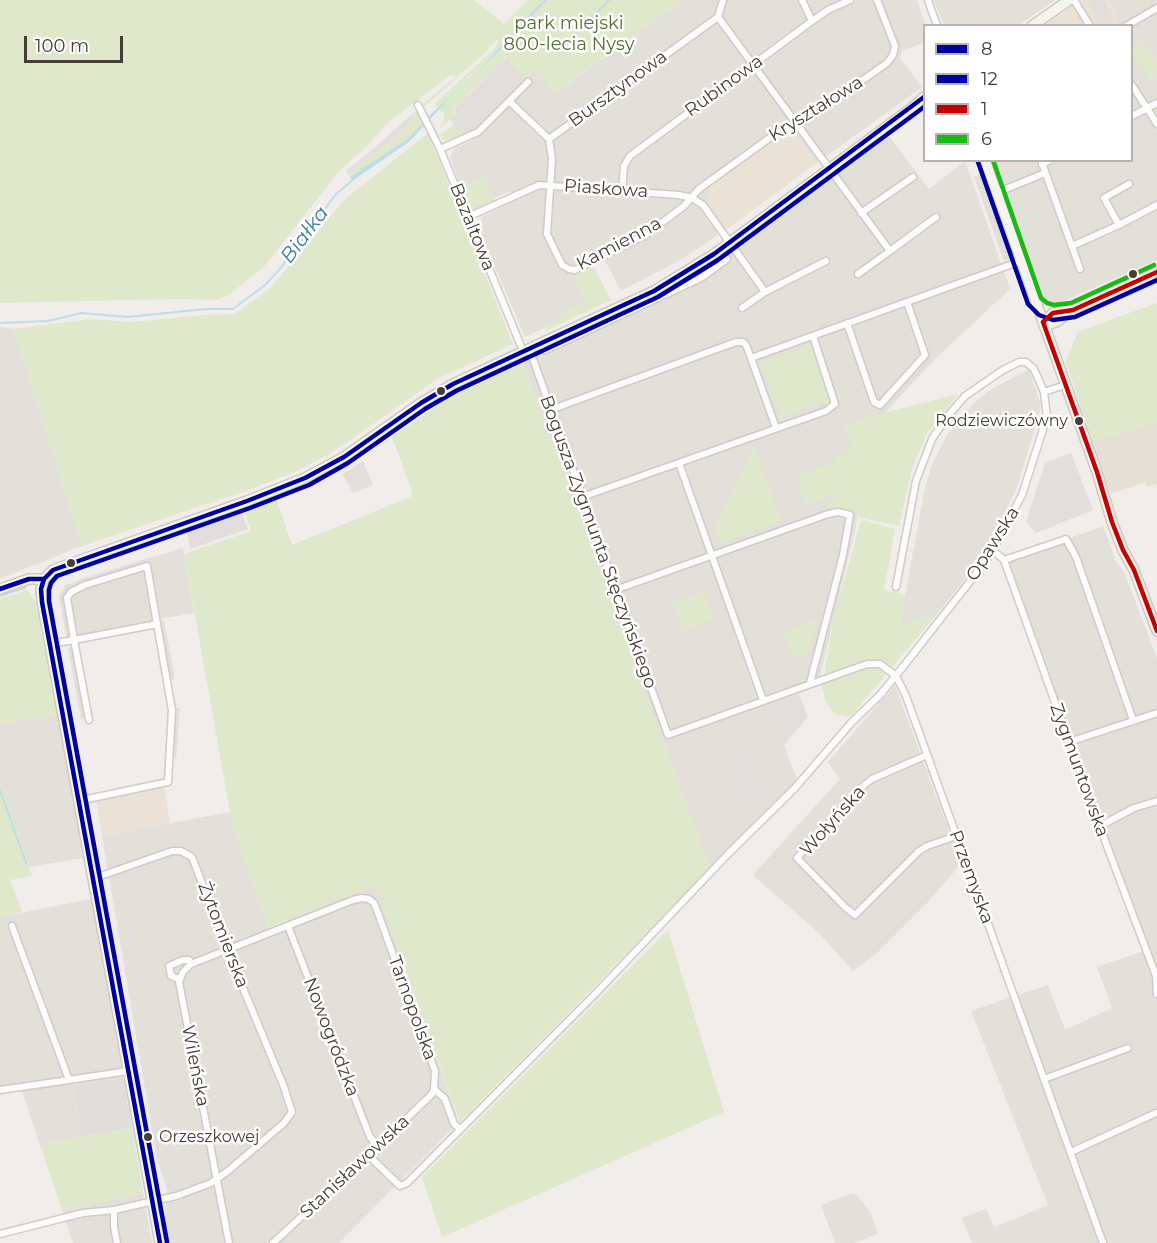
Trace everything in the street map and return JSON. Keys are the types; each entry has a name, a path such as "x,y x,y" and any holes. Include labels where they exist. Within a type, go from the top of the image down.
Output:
{"street":[{"path":"723,0 718,17 890,251"},
{"path":"802,0 812,21"},
{"name":"Rubinowa","path":"622,191 624,166 630,156 812,21 849,0"},
{"name":"Kryształowa","path":"692,198 699,189 775,134 797,124 890,60 894,51 894,42 877,0"},
{"path":"928,0 936,24"},
{"path":"1035,24 1069,0"},
{"path":"1074,0 1089,24"},
{"path":"1129,24 1157,7 1154,0"},
{"name":"Bursztynowa","path":"549,140 718,17"},
{"path":"440,149 478,132 528,82"},
{"path":"1133,88 1148,107 1157,124"},
{"path":"914,108 923,98"},
{"path":"509,101 549,140"},
{"path":"1133,115 1157,103"},
{"path":"160,1243 49,644 41,594 44,579 53,570 256,498 305,478 351,453 421,403 453,384 654,291 729,242 923,104"},
{"name":"Bazaltowa","path":"418,105 440,149 526,350"},
{"name":"Kamienna","path":"549,140 552,159 546,225 548,238 562,265 572,270 647,234 692,198"},
{"path":"986,162 1097,472 1112,522 1134,570 1157,631"},
{"path":"1042,163 1080,268"},
{"path":"996,193 1045,172"},
{"path":"861,213 913,177"},
{"path":"1119,225 1104,198 1129,184"},
{"name":"Piaskowa","path":"468,218 534,186 550,185 679,195 692,198"},
{"path":"692,198 703,205 765,292"},
{"path":"1072,246 1157,205"},
{"path":"858,274 936,217"},
{"path":"542,343 545,350 548,349 701,278 727,260"},
{"path":"742,308 765,292 826,261"},
{"path":"751,358 1021,261"},
{"path":"693,267 701,278"},
{"path":"1043,324 1056,322 1073,310 1157,272"},
{"path":"847,323 874,402 883,403 926,356 907,302"},
{"path":"1035,302 1043,309 1053,313 1073,310"},
{"path":"1043,324 1053,313"},
{"path":"582,497 826,411 835,404 813,336"},
{"path":"550,410 736,342 743,342 751,358 775,429"},
{"name":"Bogusza Zygmunta Stęczyńskiego","path":"526,350 668,735 763,700"},
{"name":"Opawska","path":"368,1155 400,1186 407,1183 794,789 852,722 896,676 993,550 1022,495 1047,417 1044,393 1031,365 1026,362 1019,362 985,381 963,398 932,439 916,481 896,587"},
{"path":"1044,393 1065,385"},
{"path":"679,463 763,700 867,664 880,664 896,676"},
{"path":"615,590 828,514 838,512 850,515 843,555 810,683"},
{"path":"1004,560 1066,538 1076,556 1133,720"},
{"name":"Zygmuntowska","path":"993,550 1004,560 1156,976 1157,994"},
{"path":"78,801 168,782 172,710 147,566 85,585 68,595 89,720"},
{"path":"0,589 29,579 44,579"},
{"path":"49,644 157,624"},
{"name":"Przemyska","path":"896,676 906,696 1103,1243"},
{"path":"1069,742 1157,713"},
{"name":"Wołyńska","path":"927,755 872,779 863,786 797,858 855,915 919,851 957,836"},
{"path":"1100,826 1134,808 1157,801"},
{"name":"Żytomierska","path":"92,879 172,851 188,853 199,871 292,1112 284,1123 217,1180"},
{"name":"Tarnopolska","path":"288,926 353,900 366,898 374,903 435,1071 434,1089 445,1099 454,1124 460,1129"},
{"path":"12,926 69,1080"},
{"path":"179,979 185,968 191,964 288,926"},
{"name":"Nowogródzka","path":"288,926 370,1137 378,1146"},
{"name":"Wileńska","path":"191,964 189,960 183,960 169,966 171,976 179,979 229,1243"},
{"path":"1044,1078 1128,1048"},
{"path":"0,1090 128,1071"},
{"name":"Stanisławowska","path":"273,1243 378,1146 432,1094 434,1089"},
{"path":"1071,1152 1156,1113"},
{"path":"0,1234 83,1213 114,1210 152,1202 176,1196 217,1180"},
{"path":"114,1210 117,1243"}],"shaded area":[{"path":"682,0 917,0 926,24 923,24 923,43 902,51 900,58 922,87 818,162 791,129 706,201 727,229 682,259 621,291 605,261 593,266 609,298 525,337 478,227 482,217 516,200 511,191 494,198 484,178 461,188 450,157 454,149 473,140 470,133 536,68 556,93"},
{"path":"934,0 1055,0 1020,24 943,24"},
{"path":"1080,0 1109,0 1119,24 1047,24"},
{"path":"1088,0 1104,0 1114,24 1097,23"},
{"path":"1109,0 1157,0 1157,260 1059,303 1048,304 1041,298 992,162 1133,162 1133,24 1119,24"},
{"path":"506,58 526,78 470,133 464,135 450,120 457,114 454,109"},
{"path":"412,114 414,119 348,174 346,171"},
{"path":"791,129 818,162 727,229 706,201 710,185 771,140"},
{"path":"889,136 929,189 965,162 1010,289 936,358 881,417 818,686 777,702 779,709 772,712 797,780 722,854 710,869 523,363 541,349 687,281 728,255"},
{"path":"982,174 1012,258 1004,261 974,177"},
{"path":"996,262 998,267 929,291 927,286"},
{"path":"1157,278 1157,284 1092,312 1090,307"},
{"path":"897,298 898,303 821,330 820,325"},
{"path":"1157,303 1157,488 1155,484 1147,487 1145,482 1111,494 1066,361 1078,332"},
{"path":"0,327 14,329 82,546 0,579"},
{"path":"927,331 935,354 930,356 934,360 910,385 907,382 908,387 887,409 879,411 878,407 884,405 930,357 922,333"},
{"path":"730,337 731,341 571,398 570,394"},
{"path":"1029,369 1040,403 1039,416 1017,487 997,529 987,544 990,547 938,613 899,627 924,493 932,464 947,435 965,411 987,392"},
{"path":"561,414 586,483 581,485 556,416"},
{"path":"1071,453 1093,510 1036,533 1026,522 1045,463"},
{"path":"363,461 373,485 353,493 343,474"},
{"path":"593,502 619,576 615,578 588,504"},
{"path":"241,511 248,529 190,549 187,531"},
{"path":"843,523 847,524 815,657 811,656"},
{"path":"852,525 856,526 834,616 830,615"},
{"path":"1103,526 1116,561 1124,572 1157,658 1157,1243 972,1243 962,1218 986,1209 994,1227 1048,1205 971,1011 1048,985 1065,1030 1112,1008 1097,967 1144,951 1008,561"},
{"path":"183,548 194,613 159,619 160,628 67,644 60,594 78,580"},
{"path":"148,558 149,563 154,562 157,583 152,584 148,563 69,589 64,597 71,633 66,634 59,596 66,585"},
{"path":"626,596 672,722 668,723 623,598"},
{"path":"164,621 175,679 170,680 159,622"},
{"path":"73,647 86,718 81,719 68,648"},
{"path":"895,685 961,864 927,903 878,952 853,971 819,933 753,875 840,779 828,762"},
{"path":"799,694 808,717 784,745 772,712 779,709 777,702"},
{"path":"175,708 180,708 176,759 171,759"},
{"path":"57,715 83,858 29,867 0,780 0,723"},
{"path":"747,751 764,797 742,806 724,760"},
{"path":"163,779 170,823 102,836 95,793"},
{"path":"230,812 269,928 375,884 459,1122 339,1243 166,1243 164,1228 167,1190 157,1159 102,836"},
{"path":"91,899 123,1077 73,1085 81,1132 76,1138 40,1145 22,1091 0,1093 0,917"},
{"path":"123,1077 132,1127 76,1138 81,1131 73,1085"},
{"path":"143,1193 152,1243 73,1243 62,1210"},
{"path":"854,1193 870,1211 878,1234 853,1243 835,1243 821,1205"}],"green space":[{"name":"park miejski 800-lecia Nysy","path":"0,0 474,0 504,24 528,0 682,0 555,93 536,69 526,78 528,80 475,130 451,141 443,140 440,134 524,76 504,56 504,60 465,97 468,101 462,101 453,109 456,115 439,129 444,114 439,110 444,103 499,51 500,47 437,108 435,103 492,51 498,43 497,39 487,51 422,109 426,101 457,76 450,75 389,122 340,170 263,268 227,296 216,300 0,303"},
{"path":"1146,42 1157,61 1156,77 1151,80 1133,49"},
{"path":"419,112 424,122 407,139 350,177 348,174 414,119 412,114"},
{"path":"428,133 513,344 437,379 352,439 299,470 248,490 82,546 14,329 90,319 132,322 235,314 270,288 344,200"},
{"path":"485,178 495,201 471,211 461,188"},
{"path":"592,264 611,300 547,330 546,327 567,317 565,312 586,302 574,278 569,278"},
{"path":"1157,303 1157,423 1092,442 1066,361 1078,332"},
{"path":"802,343 812,344 831,401 826,406 824,402 783,417 784,421 779,420 775,416 779,415 763,369 758,368 757,365 804,347"},
{"path":"523,363 710,869 460,1122 375,885 268,928 230,812 184,554 251,531 244,511 277,500 292,545 410,497 412,491 392,437 455,394"},
{"path":"958,394 926,435 912,469 899,526 861,518 852,509 829,509 825,506 845,491 833,458 853,451 844,425"},
{"path":"754,447 782,522 720,543 715,527"},
{"path":"833,463 843,491 806,504 796,476"},
{"path":"861,520 895,529 884,590 905,595 899,626 938,613 850,717 835,714 826,703 822,688 834,616"},
{"path":"27,590 35,601 57,715 0,723 0,599"},
{"path":"704,592 714,619 682,631 673,605"},
{"path":"818,619 809,653 792,659 783,632"},
{"path":"0,780 32,876 10,880 22,912 0,917"},
{"path":"668,930 724,1112 442,1237 422,1177"},
{"path":"132,1127 143,1193 62,1210 40,1145"}],"water":[{"path":"544,0 547,0 499,51 444,103 447,109 442,106 409,142 352,181 350,177 407,139 439,106 477,71"}],"waterway":[{"path":"585,24 609,0"},
{"name":"Białka","path":"0,323 48,321 82,313 127,317 206,309 233,309 265,285 280,269 336,194 354,179"},
{"path":"0,596 25,588"},
{"path":"0,790 26,863"}],"transit line":[{"name":"8","path":"160,1243 42,602 41,589 44,579 53,570 305,478 344,457 421,403 453,384 654,291 714,254 923,98"},
{"name":"12","path":"167,1242 49,601 51,583 57,576 309,485 348,463 425,409 456,391 658,297 718,260 923,108"},
{"name":"12","path":"978,162 1028,304 1039,315 1053,320 1075,317 1157,280"},
{"name":"6","path":"994,162 1041,298 1047,303 1054,305 1071,303 1154,265"},
{"name":"1","path":"1043,322 1053,313 1073,310 1157,272"},
{"name":"1","path":"1043,322 1097,472 1112,522 1134,570 1157,631"},
{"name":"8","path":"0,589 29,579 44,579"}],"place":[{"name":"Rodziewiczówny","path":"1079,421"},
{"name":"Orzeszkowej","path":"148,1137"}]}
